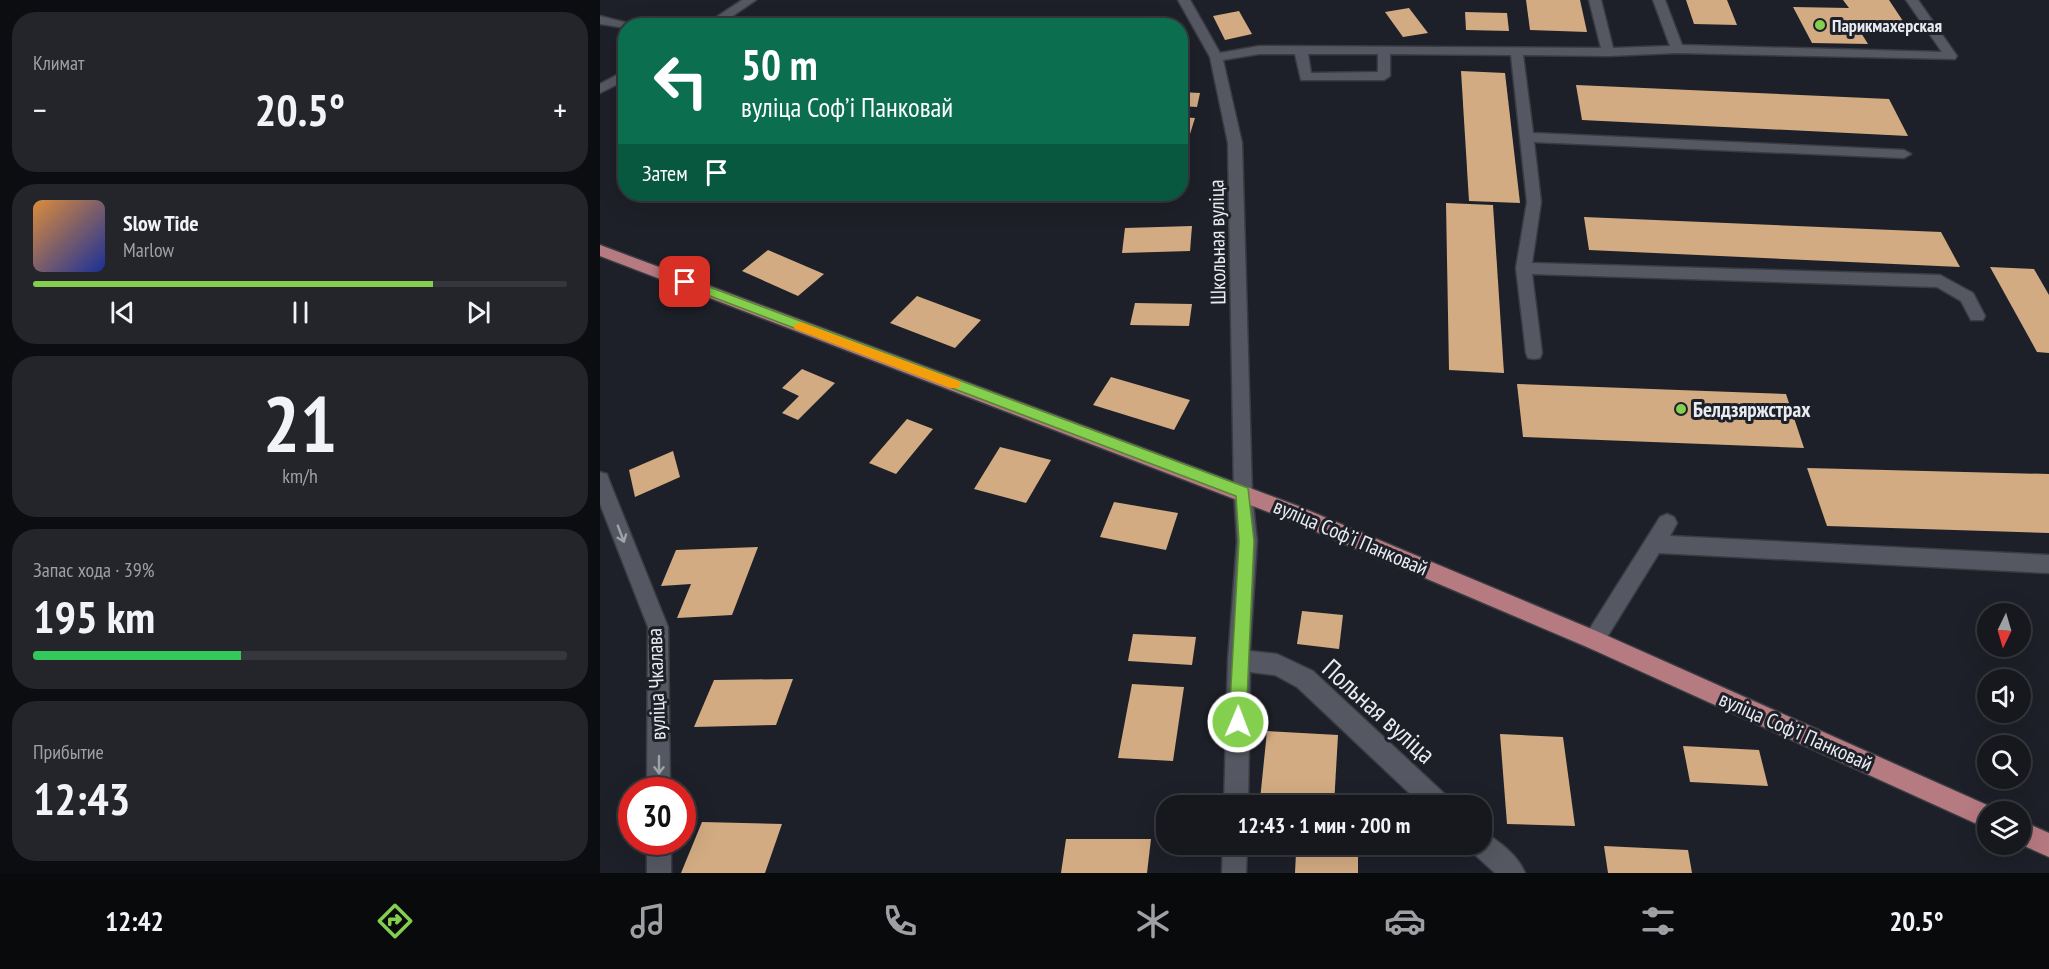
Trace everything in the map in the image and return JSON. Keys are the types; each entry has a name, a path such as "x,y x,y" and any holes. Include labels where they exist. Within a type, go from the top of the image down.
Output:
{"main road":[{"name":"вуліца Софʼі Панковай","path":"600,250 1243,492 1594,640 1977,812"},
{"path":"2031,837 2049,845"}],"street":[{"path":"722,18 750,0"},
{"name":"Школьная вуліца","path":"1184,0 1216,57 1235,143 1243,492 1247,541 1239,660 1236,795"},
{"path":"1595,0 1608,52"},
{"path":"1659,0 1677,49"},
{"path":"1216,57 1258,50 1608,52 1677,49 1951,56 1912,0"},
{"path":"600,20 618,23"},
{"path":"1301,51 1305,77 1384,76 1384,51"},
{"path":"1517,52 1534,202 1524,268 1534,353"},
{"path":"600,89 618,79"},
{"path":"1527,137 1596,146 1904,154"},
{"path":"1524,268 1856,285 1940,281 1967,297 1977,316"},
{"name":"вуліца Чкалава","path":"600,480 658,627 659,777"},
{"path":"1594,640 1667,523"},
{"path":"1653,544 2049,564"},
{"name":"Польная вуліца","path":"1239,660 1277,665 1305,679 1429,795"},
{"path":"1492,853 1513,873"},
{"path":"659,855 659,873"},
{"path":"1234,873 1235,855"}],"building":[{"path":"1526,0 1580,0 1587,32 1530,30"},
{"path":"1686,0 1727,0 1737,25 1694,24"},
{"path":"1843,0 1889,0 1903,21 1853,20 1868,44 1812,43 1793,7 1849,8"},
{"path":"1409,8 1428,33 1403,37 1385,12"},
{"path":"1239,11 1252,34 1225,40 1213,16"},
{"path":"1465,12 1507,13 1509,31 1466,30"},
{"path":"1461,71 1505,73 1520,203 1469,201"},
{"path":"1576,85 1889,99 1908,136 1582,120"},
{"path":"1188,92 1200,93 1197,107 1188,106"},
{"path":"1188,118 1195,118 1190,134 1188,134"},
{"path":"1446,203 1493,205 1504,373 1449,370"},
{"path":"1584,217 1941,232 1960,267 1589,250"},
{"path":"1192,226 1190,251 1122,253 1125,228"},
{"path":"768,250 824,274 798,296 742,271"},
{"path":"1990,267 2034,269 2049,295 2049,353 2037,352"},
{"path":"917,296 981,320 955,348 890,323"},
{"path":"1135,303 1192,304 1189,326 1130,325"},
{"path":"802,369 835,383 798,420 782,413 799,396 782,388"},
{"path":"1111,377 1190,400 1174,430 1093,405"},
{"path":"1517,384 1786,394 1804,448 1523,437"},
{"path":"907,419 933,429 896,474 869,463"},
{"path":"1000,447 1051,460 1026,503 974,489"},
{"path":"673,451 680,477 635,497 629,470"},
{"path":"1807,468 2049,474 2049,533 1827,526"},
{"path":"1114,502 1178,513 1166,550 1100,537"},
{"path":"758,547 732,615 677,618 691,584 661,586 676,550"},
{"path":"1302,611 1343,615 1339,649 1297,644"},
{"path":"1133,634 1196,637 1192,665 1128,661"},
{"path":"793,679 776,725 694,727 714,680"},
{"path":"1132,684 1184,687 1173,761 1118,758"},
{"path":"1267,731 1338,735 1335,795 1261,795"},
{"path":"1500,734 1563,737 1575,826 1507,824"},
{"path":"1683,746 1759,750 1768,786 1690,782"},
{"path":"702,822 782,824 765,873 681,873 688,855 696,855 696,837"},
{"path":"1066,839 1151,839 1147,873 1061,873"},
{"path":"1604,846 1688,850 1692,873 1608,873"},
{"path":"1296,855 1358,856 1358,873 1295,873"}],"slow traffic":[{"path":"800,326 954,384"}],"place":[{"name":"Парикмахерская","path":"1820,25"},
{"name":"Белдзяржстрах","path":"1681,409"}],"route":[{"path":"685,282 1243,492 1247,541 1239,660 1238,722"}]}
